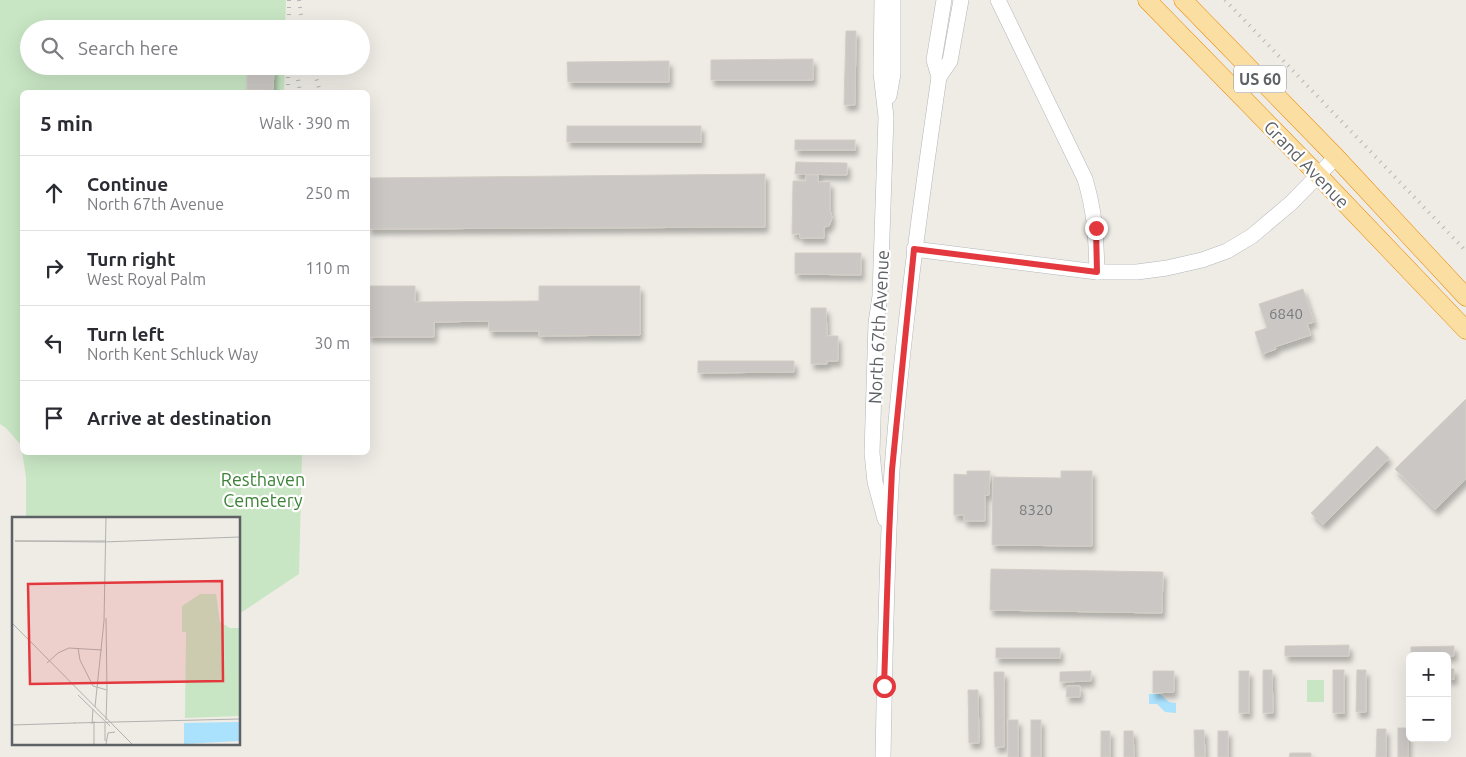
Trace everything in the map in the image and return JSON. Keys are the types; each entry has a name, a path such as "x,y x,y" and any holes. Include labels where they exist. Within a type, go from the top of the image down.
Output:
{"highway":[{"name":"Grand Avenue","path":"1147,0 1466,330"},
{"name":"Grand Avenue","path":"1183,0 1336,157 1466,297"}],"main road":[{"name":"North 67th Avenue","path":"882,0 882,73 886,117 872,453 876,482 889,536"},
{"name":"North 67th Avenue","path":"886,117 893,74 893,0"},
{"name":"North 67th Avenue","path":"939,77 950,61 961,0"},
{"path":"998,0 1085,179 1096,228 1097,272"},
{"name":"North 67th Avenue","path":"883,757 893,460 914,249 939,77 934,60 943,6"},
{"path":"914,249 1097,272 1138,272 1167,268 1202,260 1226,251 1252,236 1291,203 1336,157"}],"green space":[{"path":"0,0 286,0 285,20 20,20 20,75 285,75 284,90 20,90 20,444 0,424"},
{"name":"Resthaven Cemetery","path":"22,455 302,455 299,574 240,613 240,517 26,517 26,477"},
{"path":"1307,680 1324,680 1324,702 1307,702"}],"water":[{"path":"1149,694 1160,694 1169,702 1176,703 1176,713 1165,712 1157,704 1149,704"}],"building":[{"path":"846,31 856,31 855,105 844,105"},
{"path":"813,59 813,80 711,80 711,60"},
{"path":"669,61 669,82 568,82 567,62"},
{"path":"247,75 274,75 273,90 247,90"},
{"path":"567,126 701,126 701,142 567,142"},
{"path":"795,140 855,140 855,150 795,150"},
{"path":"796,162 847,163 847,175 795,174"},
{"path":"765,174 765,227 370,229 370,178"},
{"path":"806,175 818,175 818,182 830,182 830,210 832,218 829,226 824,227 824,238 800,238 800,234 792,234 793,181 806,181"},
{"path":"795,253 861,253 861,275 795,274"},
{"path":"370,286 415,286 415,302 539,301 539,286 640,286 640,335 539,336 539,331 489,331 489,321 434,322 434,337 370,337"},
{"path":"1303,289 1314,322 1307,324 1311,335 1275,347 1276,349 1262,354 1255,332 1267,328 1259,304"},
{"path":"811,308 826,308 827,336 838,336 838,361 827,361 827,364 811,364"},
{"path":"698,361 794,361 794,372 698,373"},
{"path":"1466,399 1466,479 1435,510 1395,469"},
{"path":"1377,446 1389,458 1323,525 1311,513"},
{"path":"967,471 990,471 989,495 985,495 985,521 964,521 964,515 954,515 954,474 967,475"},
{"path":"1061,471 1092,471 1092,546 992,545 993,477 1061,478"},
{"path":"991,569 1163,572 1162,613 990,610"},
{"path":"1349,645 1349,656 1285,656 1285,646"},
{"path":"1454,646 1454,656 1451,656 1451,652 1411,652 1411,647"},
{"path":"996,648 1060,648 1060,658 996,658"},
{"path":"1451,669 1454,669 1454,679 1451,679"},
{"path":"1263,670 1272,670 1273,713 1263,713"},
{"path":"1333,670 1344,670 1344,713 1333,713"},
{"path":"1357,670 1366,670 1366,712 1356,712"},
{"path":"1091,671 1091,681 1060,682 1060,672"},
{"path":"1153,671 1174,671 1174,692 1153,693"},
{"path":"1239,671 1249,671 1249,713 1239,713"},
{"path":"994,672 1004,672 1004,747 995,747"},
{"path":"1067,686 1080,686 1080,697 1066,697"},
{"path":"968,690 978,690 979,743 969,743"},
{"path":"1008,720 1018,720 1018,757 1008,757"},
{"path":"1031,720 1041,720 1041,757 1031,757"},
{"path":"1398,728 1406,728 1408,757 1398,757"},
{"path":"1377,729 1386,729 1386,757 1376,757"},
{"path":"1194,730 1204,730 1205,757 1195,757"},
{"path":"1101,731 1110,731 1110,757 1101,757"},
{"path":"1124,731 1133,731 1134,757 1124,757"},
{"path":"1218,731 1228,731 1228,757 1218,757"},
{"path":"1290,753 1311,753 1311,757 1289,757"}],"railway":[{"path":"289,0 289,20"},
{"path":"299,0 302,20"},
{"path":"1225,0 1466,251"},
{"path":"288,75 288,90"},
{"path":"297,75 300,90"},
{"path":"315,75 319,90"}],"route":[{"path":"884,686 892,470 914,249 1097,272 1096,228"}]}
